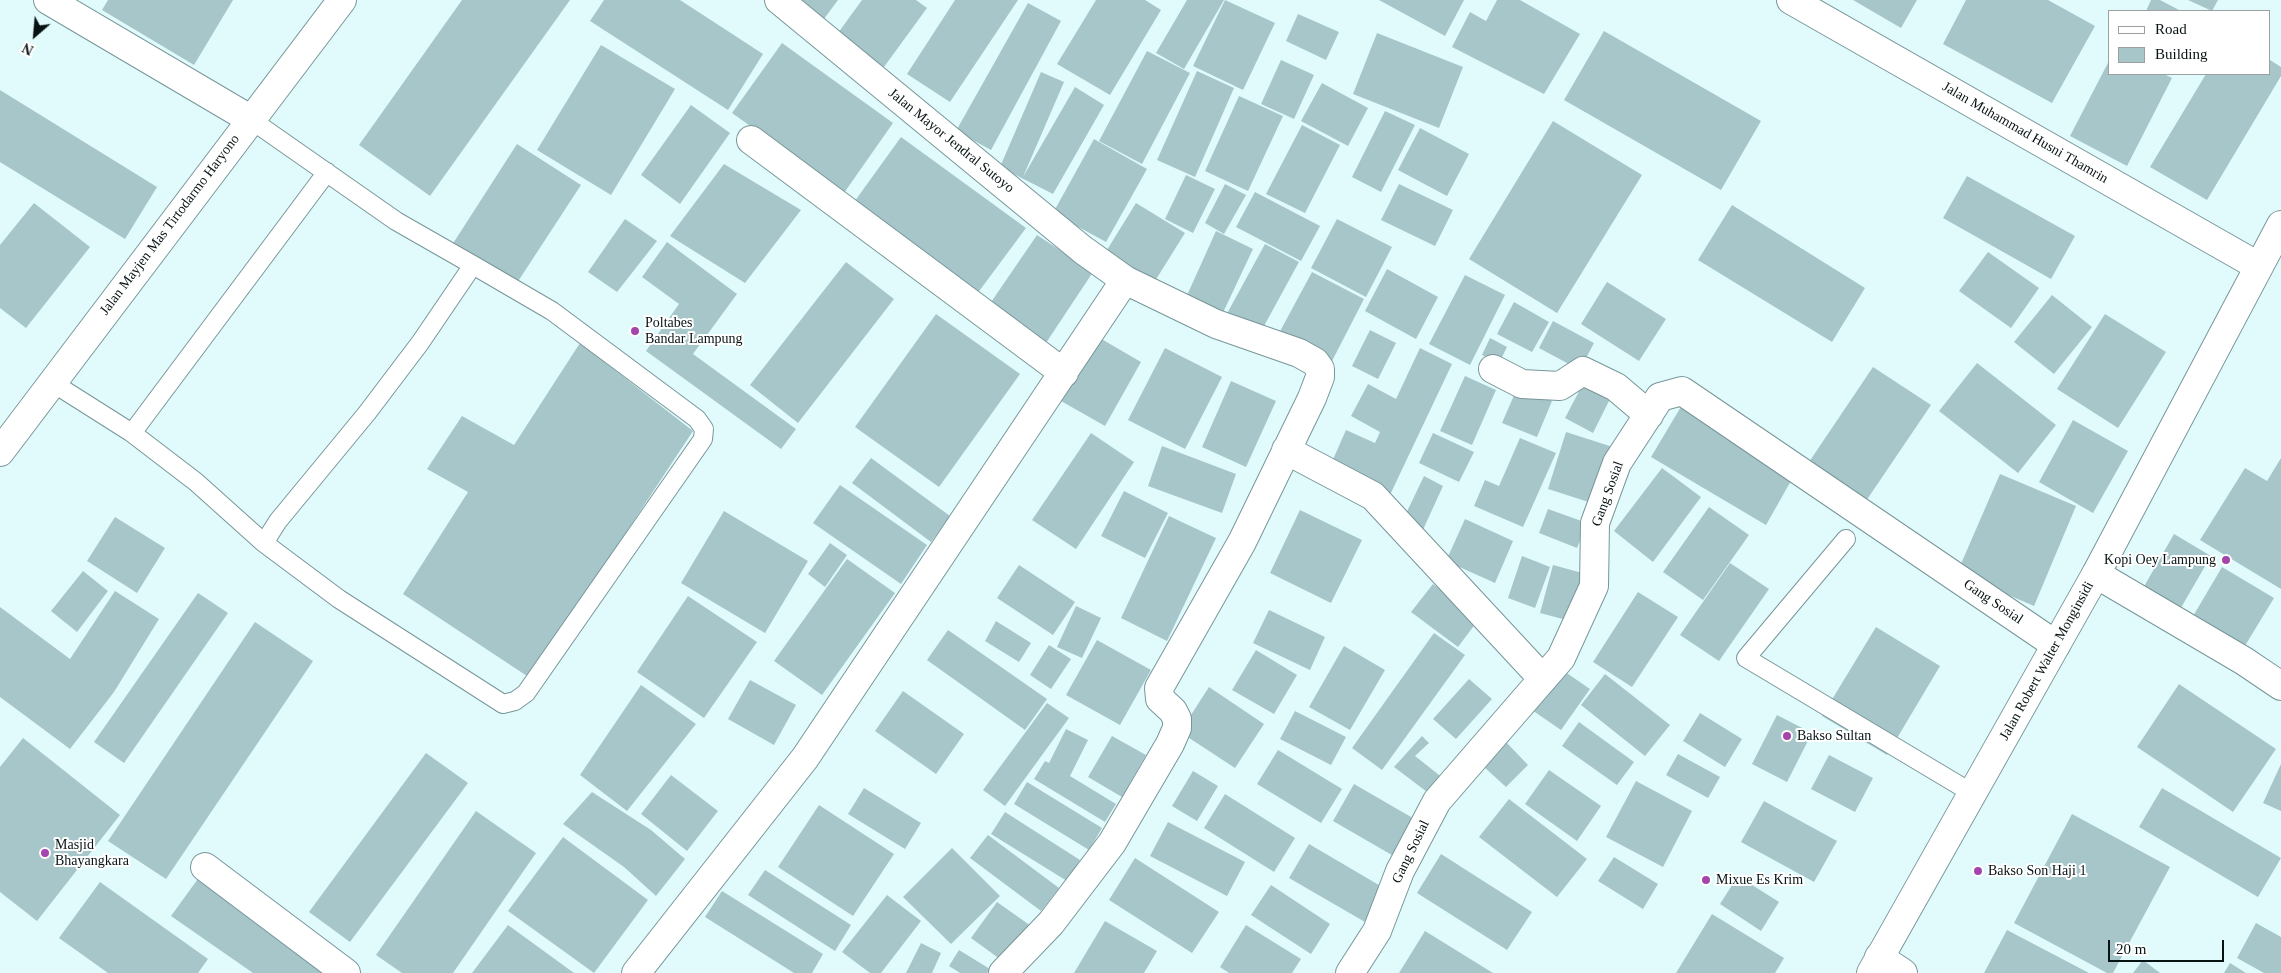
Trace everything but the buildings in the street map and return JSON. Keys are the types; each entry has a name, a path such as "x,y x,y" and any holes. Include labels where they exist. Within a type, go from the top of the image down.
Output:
{"main road":[{"path":"48,0 250,119"},
{"name":"Jalan Mayjen Mas Tirtodarmo Haryono","path":"0,452 250,119 342,0"},
{"name":"Jalan Mayor Jendral Sutoyo","path":"779,0 1076,243 1125,280 1216,324 1299,353 1315,362 1320,369 1320,378 1286,450"},
{"name":"Jalan Muhammad Husni Thamrin","path":"1791,0 2258,266"},
{"path":"751,140 1064,373"},
{"name":"Jalan Robert Walter Monginsidi","path":"1875,965 2096,574 2281,225"},
{"path":"636,973 804,758 1125,280"},
{"path":"1492,370 1522,384 1560,386 1583,371 1616,388 1649,415"},
{"name":"Gang Sosial","path":"1350,973 1377,931 1400,871 1437,801 1561,658 1594,586 1595,523 1617,463 1660,397 1682,391 2056,645"},
{"path":"1003,973 1051,924 1112,843 1170,744 1178,728 1177,719 1173,711 1160,699 1159,688 1242,542 1286,450 1372,496 1543,679"},
{"path":"2096,574 2244,661 2281,686"},
{"path":"205,867 346,973"},
{"path":"1875,965 1903,973"}],"lane":[{"path":"53,383 132,433 196,482 264,543 339,599 503,704 515,701 526,693 703,439 704,429 697,419 552,311 396,221 250,119"},
{"path":"132,433 327,172"},
{"path":"264,543 278,521 367,412 420,343 473,265"},
{"path":"1846,540 1746,658 1972,793"}],"place":[{"name":"Poltabes Bandar Lampung","path":"635,331"},
{"name":"Kopi Oey Lampung","path":"2226,560"},
{"name":"Bakso Sultan","path":"1787,736"},
{"name":"Masjid Bhayangkara","path":"45,853"},
{"name":"Bakso Son Haji 1","path":"1978,871"},
{"name":"Mixue Es Krim","path":"1706,880"}]}
